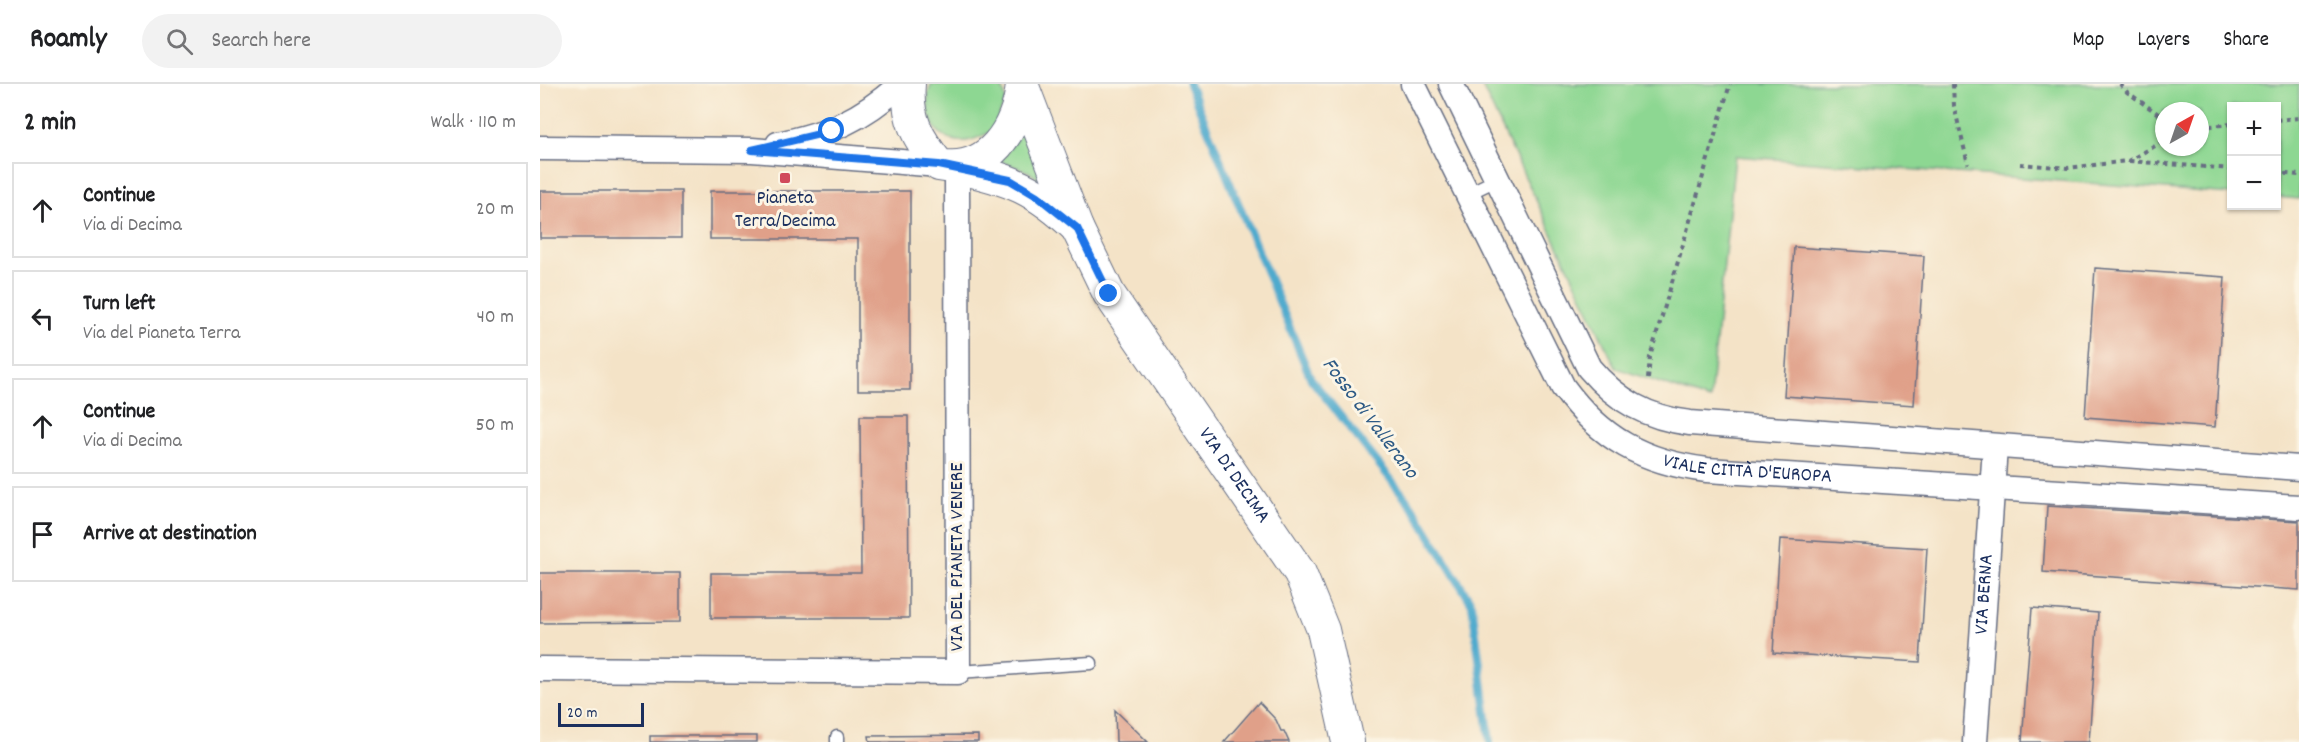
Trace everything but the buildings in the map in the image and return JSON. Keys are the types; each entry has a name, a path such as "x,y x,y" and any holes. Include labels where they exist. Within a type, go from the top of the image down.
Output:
{"street":[{"path":"752,150 832,131 859,118 901,84"},
{"path":"909,84 908,100 913,127 948,167"},
{"name":"VIA DI DECIMA","path":"948,167 980,158 1003,137 1016,117 1022,84"},
{"name":"VIA DI DECIMA","path":"1022,84 1077,228 1121,314 1300,573 1323,630 1348,742"},
{"name":"VIALE CITTÀ D'EUROPA","path":"1413,84 1563,387 1582,413 1605,434 1624,446 1658,461 1707,470 2299,507"},
{"name":"VIALE CITTÀ D'EUROPA","path":"1451,84 1589,368 1613,393 1637,409 1665,419 1690,423 2299,468"},
{"path":"540,148 752,150 948,167"},
{"name":"VIA DI DECIMA","path":"948,167 1010,180 1037,196 1077,228"},
{"name":"VIA DEL PIANETA VENERE","path":"540,669 958,672 948,167"},
{"name":"VIA BERNA","path":"1975,742 1994,489 1995,447"}],"lane":[{"path":"1467,194 1496,180"},
{"path":"958,672 1091,663"}],"path":[{"path":"1647,379 1650,357 1730,84"},
{"path":"1953,84 1956,116 1968,164"},
{"path":"2120,84 2127,92 2155,112"},
{"path":"2281,120 2299,118"},
{"path":"2209,126 2227,124"},
{"path":"2128,161 2155,146"},
{"path":"2019,164 2067,168 2128,161 2227,169"},
{"path":"2281,173 2299,175"}],"green space":[{"path":"931,84 1001,84 1006,99 993,131 966,141 957,141 940,133 934,127 928,110"},
{"path":"1481,84 2299,84 2299,199 2281,197 2281,102 2227,102 2227,194 1735,156 1710,400 1616,368"},
{"path":"1030,121 1048,186 1029,172 1000,161"}],"waterway":[{"name":"Fosso di Vallerano","path":"1189,84 1311,379 1412,506 1472,604 1490,742"}],"place":[{"name":"Pianeta Terra/Decima","path":"785,178"}],"route":[{"path":"832,131 752,150 939,165 1010,180 1037,196 1077,228 1109,294"}]}
